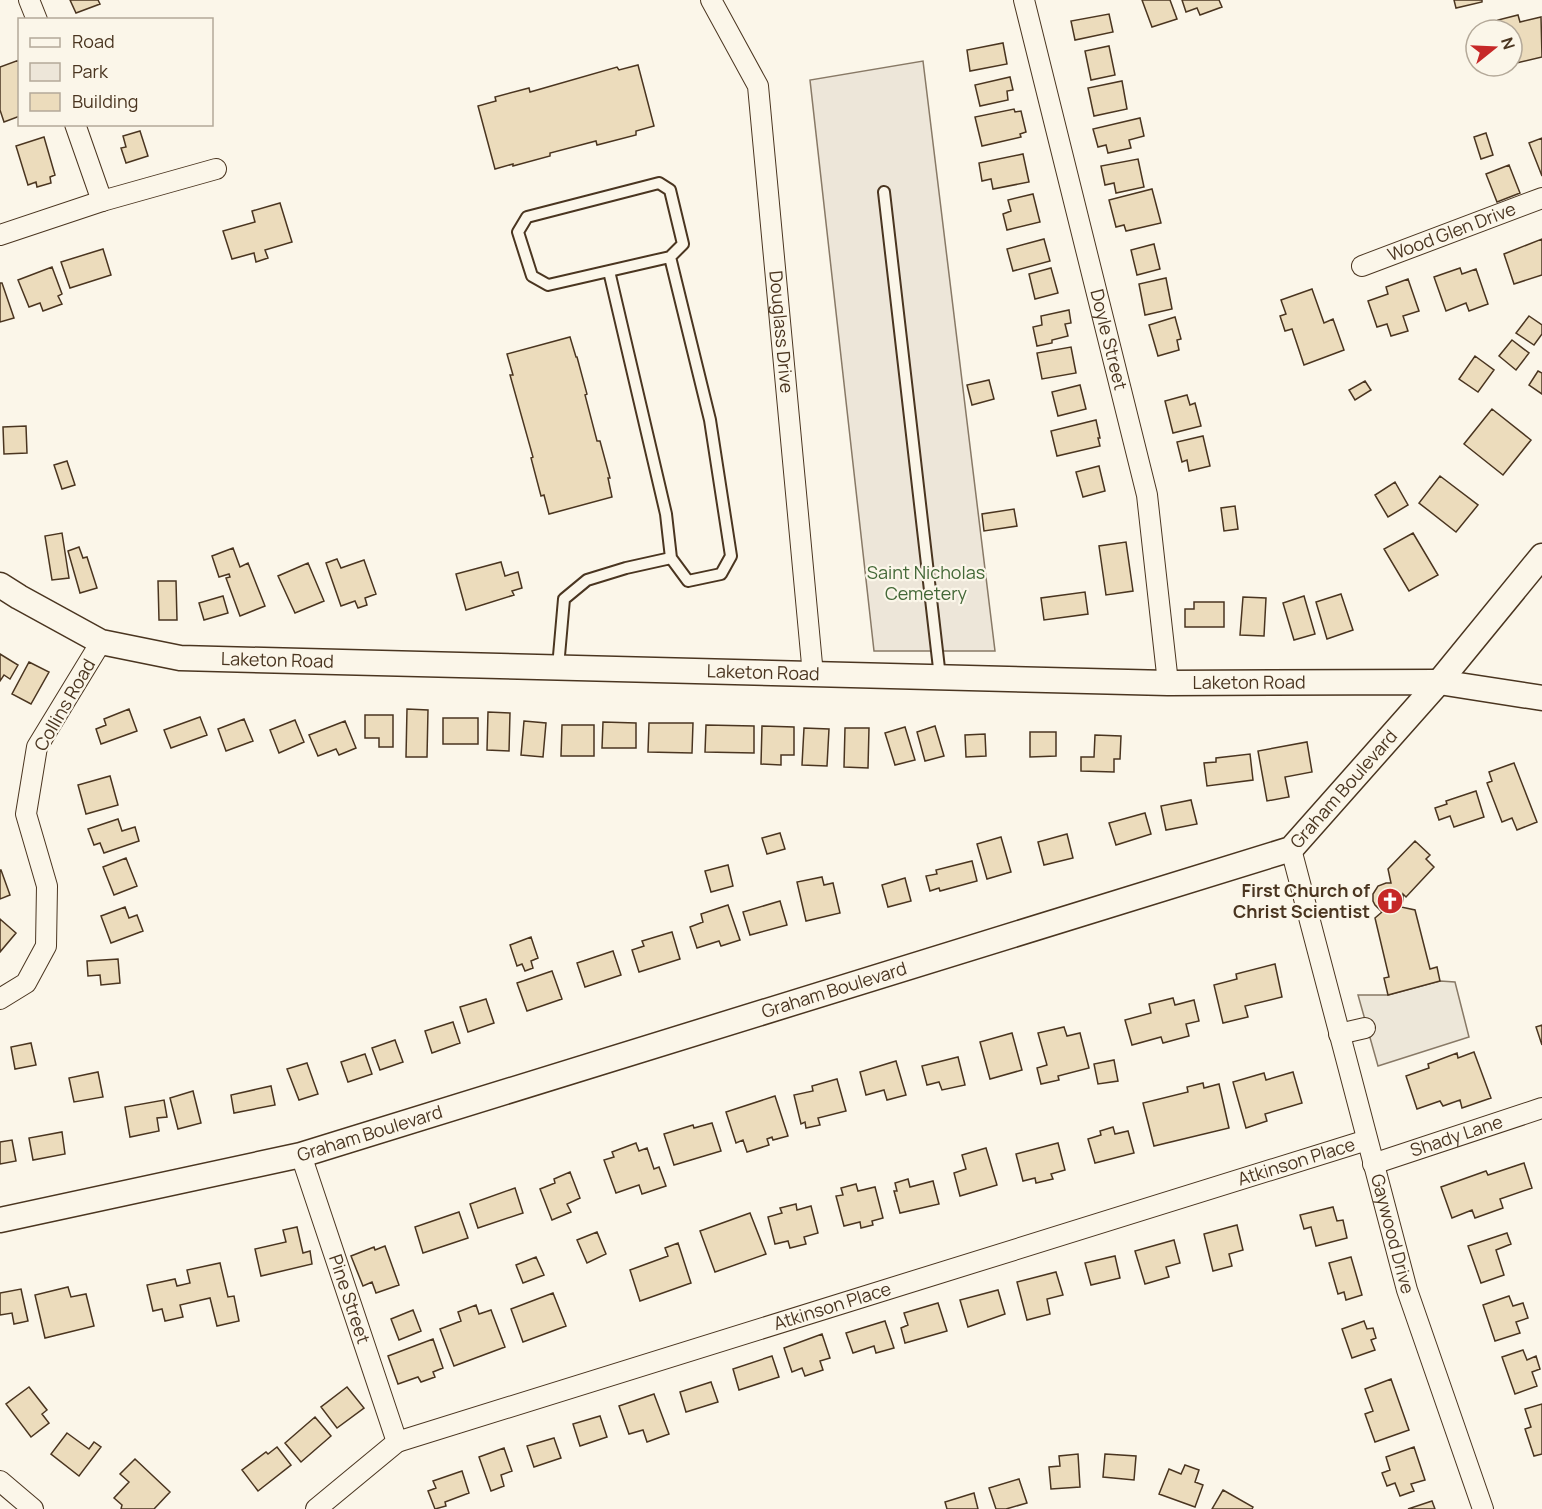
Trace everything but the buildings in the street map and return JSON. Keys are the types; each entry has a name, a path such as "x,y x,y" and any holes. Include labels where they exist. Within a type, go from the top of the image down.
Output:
{"street":[{"path":"29,0 36,18"},
{"name":"Douglass Drive","path":"711,0 758,86 813,675"},
{"name":"Doyle Street","path":"1028,1 1147,495 1168,683"},
{"path":"76,126 102,201"},
{"path":"0,235 102,201 216,169"},
{"name":"Wood Glen Drive","path":"1362,266 1542,198"},
{"name":"Graham Boulevard","path":"0,1220 301,1155 1291,849 1439,682 1542,556"},
{"name":"Laketon Road","path":"0,585 101,642 180,658 1168,683 1439,682 1542,698"},
{"name":"Collins Road","path":"0,999 26,983 46,946 47,886 26,814 37,747 101,642"},
{"name":"Gaywood Drive","path":"1291,849 1407,1290 1483,1509"},
{"path":"1340,1034 1365,1028"},
{"name":"Shady Lane","path":"1373,1164 1542,1108"},
{"name":"Atkinson Place","path":"316,1509 396,1442 1367,1140"},
{"name":"Pine Street","path":"301,1155 396,1442"},
{"path":"0,1481 33,1509"}],"lane":[{"path":"659,183 670,190 682,244 670,257 548,285 532,276 518,232 527,217 659,183"},
{"path":"884,192 939,677"},
{"path":"609,271 666,514 670,558 688,581 721,574 730,556 710,420 670,257"},
{"path":"558,667 564,599 587,580 670,558"}],"green space":[{"name":"Saint Nicholas Cemetery","path":"923,61 995,651 874,651 810,80"}],"shaded area":[{"path":"1440,981 1455,982 1469,1037 1378,1066 1358,995 1388,995"}],"place":[{"name":"First Church of Christ Scientist","path":"1390,901"}]}
